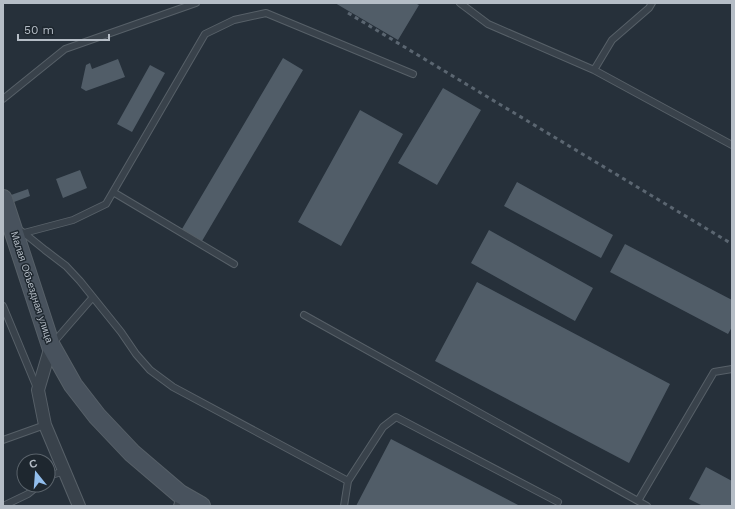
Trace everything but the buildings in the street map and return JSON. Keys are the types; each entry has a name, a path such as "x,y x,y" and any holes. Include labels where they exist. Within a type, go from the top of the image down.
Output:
{"street":[{"name":"Малая Объездная улица","path":"3,199 51,346 73,385 97,416 178,500 201,506"},
{"path":"51,346 38,390 45,425 79,506"}],"lane":[{"path":"3,99 65,49 196,3"},
{"path":"460,3 488,24 594,70 732,145"},
{"path":"594,70 612,40 649,8 652,3"},
{"path":"13,229 73,220 106,204 205,34 234,20 266,13 413,74"},
{"path":"113,192 234,264"},
{"path":"13,229 66,266 93,297 150,370 173,387 348,481"},
{"path":"51,346 93,297"},
{"path":"3,306 38,390"},
{"path":"304,315 647,506"},
{"path":"638,501 714,372 732,369"},
{"path":"344,506 348,481 383,427 396,417 558,502"},
{"path":"3,440 45,425"},
{"path":"56,474 65,471"},
{"path":"3,506 29,493"}],"railway":[{"path":"348,13 732,244"}]}
